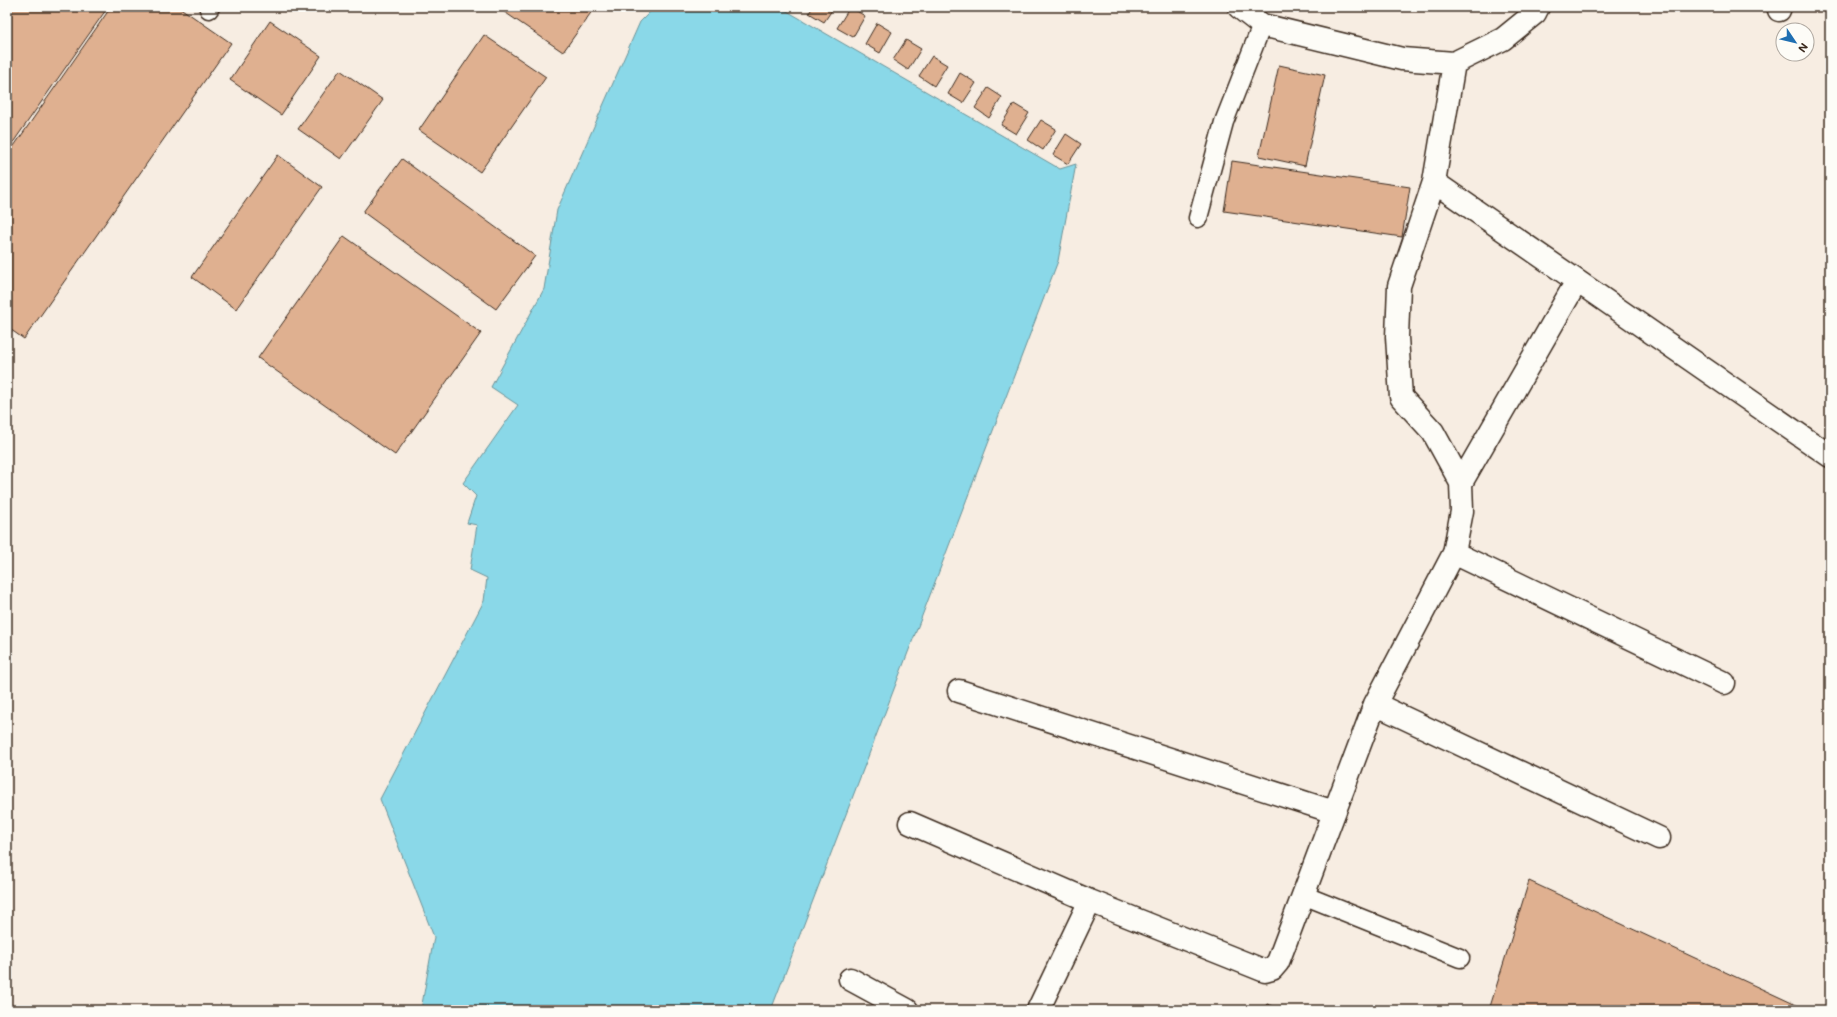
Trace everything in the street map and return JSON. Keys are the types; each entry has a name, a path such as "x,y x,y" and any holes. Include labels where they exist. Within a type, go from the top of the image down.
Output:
{"street":[{"path":"1239,7 1262,25 1402,59 1454,63 1503,39 1535,13 1538,7"},
{"path":"910,823 1090,901 1265,971 1272,968 1278,962 1375,704 1454,553 1462,511 1461,483 1433,432 1401,397 1397,338 1399,286 1434,182 1454,63"},
{"path":"1434,182 1830,456"},
{"path":"1461,483 1578,281"},
{"path":"1454,553 1724,683"},
{"path":"959,691 1334,812"},
{"path":"1375,704 1659,838"},
{"path":"1038,1010 1090,901"},
{"path":"850,979 907,1010"}],"lane":[{"path":"1198,218 1224,122 1262,25"},
{"path":"1303,895 1460,958"}],"water":[{"path":"655,7 780,7 1060,169 1076,164 1058,261 771,1010 421,1010 434,937 380,799 484,601 487,578 470,570 477,525 467,523 476,496 463,483 518,405 491,387 544,289 557,210 640,22"}],"building":[{"path":"7,7 108,7 7,151"},
{"path":"111,7 179,7 231,43 24,339 7,327 7,156"},
{"path":"505,7 595,7 563,52 503,11"},
{"path":"813,7 834,7 824,22 809,13"},
{"path":"850,7 865,16 853,37 837,28"},
{"path":"270,21 321,56 281,115 230,80"},
{"path":"877,23 892,32 880,53 865,44"},
{"path":"484,35 546,77 480,172 419,130"},
{"path":"906,40 921,49 908,70 893,60"},
{"path":"932,56 947,65 934,86 919,76"},
{"path":"1279,65 1325,75 1305,166 1259,156"},
{"path":"340,70 383,100 341,159 298,129"},
{"path":"960,73 976,83 963,103 948,94"},
{"path":"988,88 1002,97 989,118 975,108"},
{"path":"1014,104 1029,113 1016,134 1001,125"},
{"path":"1041,120 1056,129 1043,150 1028,140"},
{"path":"1066,134 1081,144 1068,164 1053,155"},
{"path":"278,155 322,187 236,309 192,277"},
{"path":"402,159 535,256 496,309 363,212"},
{"path":"1232,161 1410,187 1402,237 1224,211"},
{"path":"344,236 481,333 395,455 258,358"},
{"path":"1529,881 1807,1010 1489,1010"},
{"path":"1267,1004 1283,1010 1263,1010"}]}
